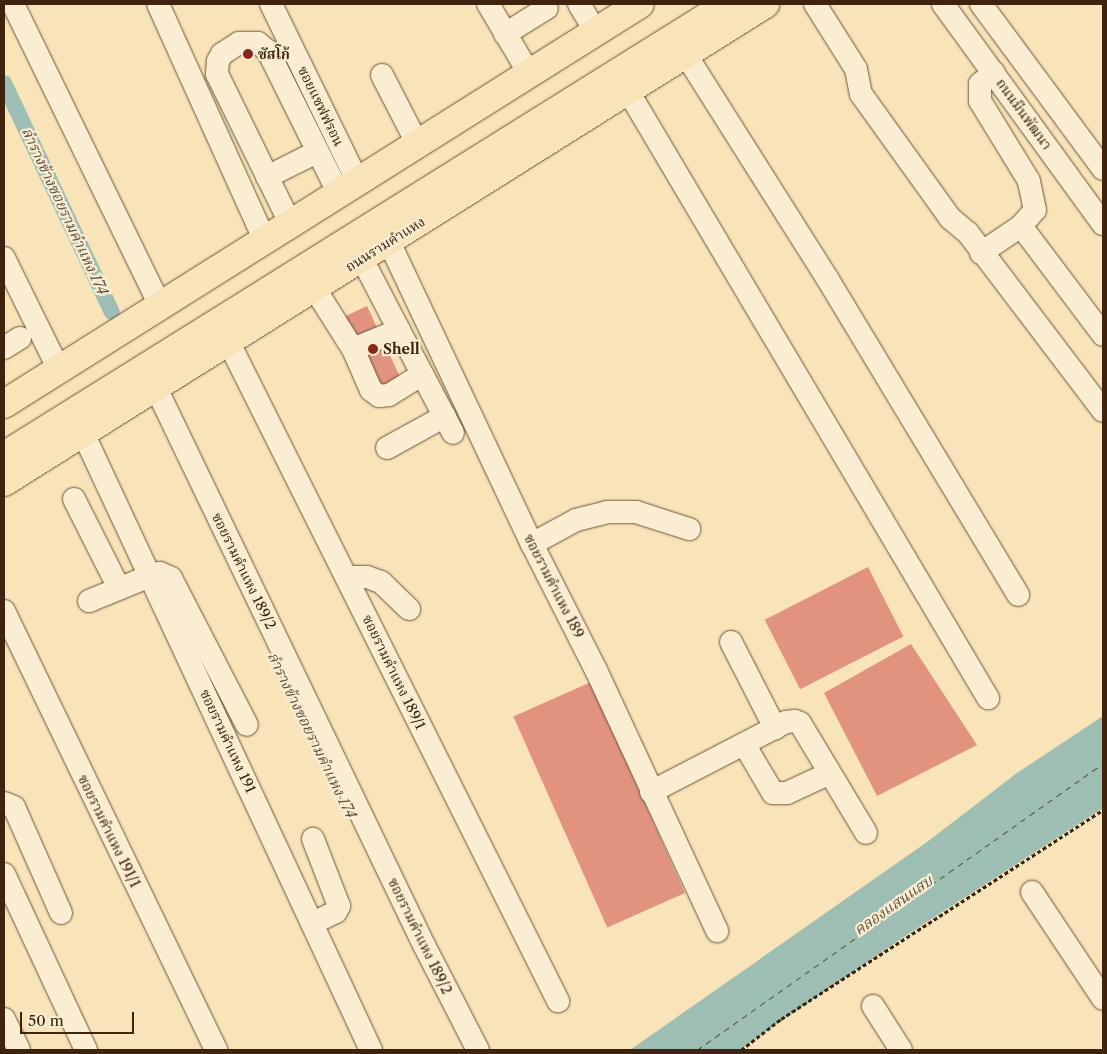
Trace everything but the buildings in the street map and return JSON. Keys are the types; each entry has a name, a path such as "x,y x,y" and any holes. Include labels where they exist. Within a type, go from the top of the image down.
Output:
{"main road":[{"path":"6,399 59,370 159,304 640,4"},
{"name":"ถนนรามคำแหง","path":"4,456 699,4"},
{"name":"ถนนรามคำแหง","path":"4,435 748,7"},
{"name":"ถนนรามคำแหง","path":"4,482 229,343 686,55 748,7"}],"street":[{"path":"13,4 159,304"},
{"path":"158,4 264,239"},
{"name":"ซอยแซฟฟรอน","path":"271,4 348,186"},
{"path":"488,4 529,73"},
{"path":"579,4 595,31"},
{"path":"815,4 856,69 861,94 950,218 968,233 981,253 1103,411"},
{"name":"ถนนมีนพัฒนา","path":"943,4 1103,224"},
{"path":"981,4 1103,168"},
{"path":"505,34 547,8"},
{"path":"290,223 217,74 218,61 222,54 239,43 258,44 268,51 317,152 348,186"},
{"path":"686,55 832,286 1018,595"},
{"path":"981,253 1022,226 1035,210 1030,181 980,100 978,92 980,84 994,72"},
{"path":"382,75 417,143"},
{"path":"628,91 988,698"},
{"path":"268,177 317,152"},
{"path":"1022,226 1103,335"},
{"name":"ซอยรามคำแหง 189","path":"389,242 532,544 596,670 651,792 718,931"},
{"path":"4,258 59,370"},
{"path":"362,259 449,424 387,448"},
{"path":"315,289 353,349 371,390 379,396 389,395 422,374"},
{"path":"353,349 399,330"},
{"name":"ซอยรามคำแหง 189/1","path":"229,343 558,1001"},
{"name":"ซอยรามคำแหง 189/2","path":"156,388 424,945 478,1050"},
{"name":"ซอยรามคำแหง 191","path":"83,434 371,1050"},
{"path":"74,499 119,588"},
{"path":"532,544 576,520 607,512 636,512 689,529"},
{"path":"89,601 150,576 165,574 176,585 248,725"},
{"path":"347,577 367,577 381,582 409,609"},
{"name":"ซอยรามคำแหง 191/1","path":"4,611 216,1050"},
{"path":"731,642 775,728"},
{"path":"651,792 786,722 800,723 866,833"},
{"path":"744,744 773,793 787,793 830,773"},
{"path":"4,803 14,807 61,913"},
{"path":"313,839 339,906 336,912 313,924"},
{"path":"4,874 86,1050"},
{"path":"1032,892 1097,975 1103,998"},
{"path":"873,1006 901,1050"},
{"path":"4,1018 19,1050"}],"path":[{"path":"741,1050 781,1020 1103,810"}],"water":[{"name":"คลองแสนแสบ","path":"1103,716 1103,808 902,938 740,1050 630,1050 927,842 1017,773"}],"waterway":[{"name":"ลำรางข้างซอยรามคำแหง 174","path":"4,83 112,312"}],"ferry route":[{"path":"697,1050 1103,764"}],"place":[{"name":"ซัสโก้","path":"248,54"},
{"name":"Shell","path":"373,349"}]}
